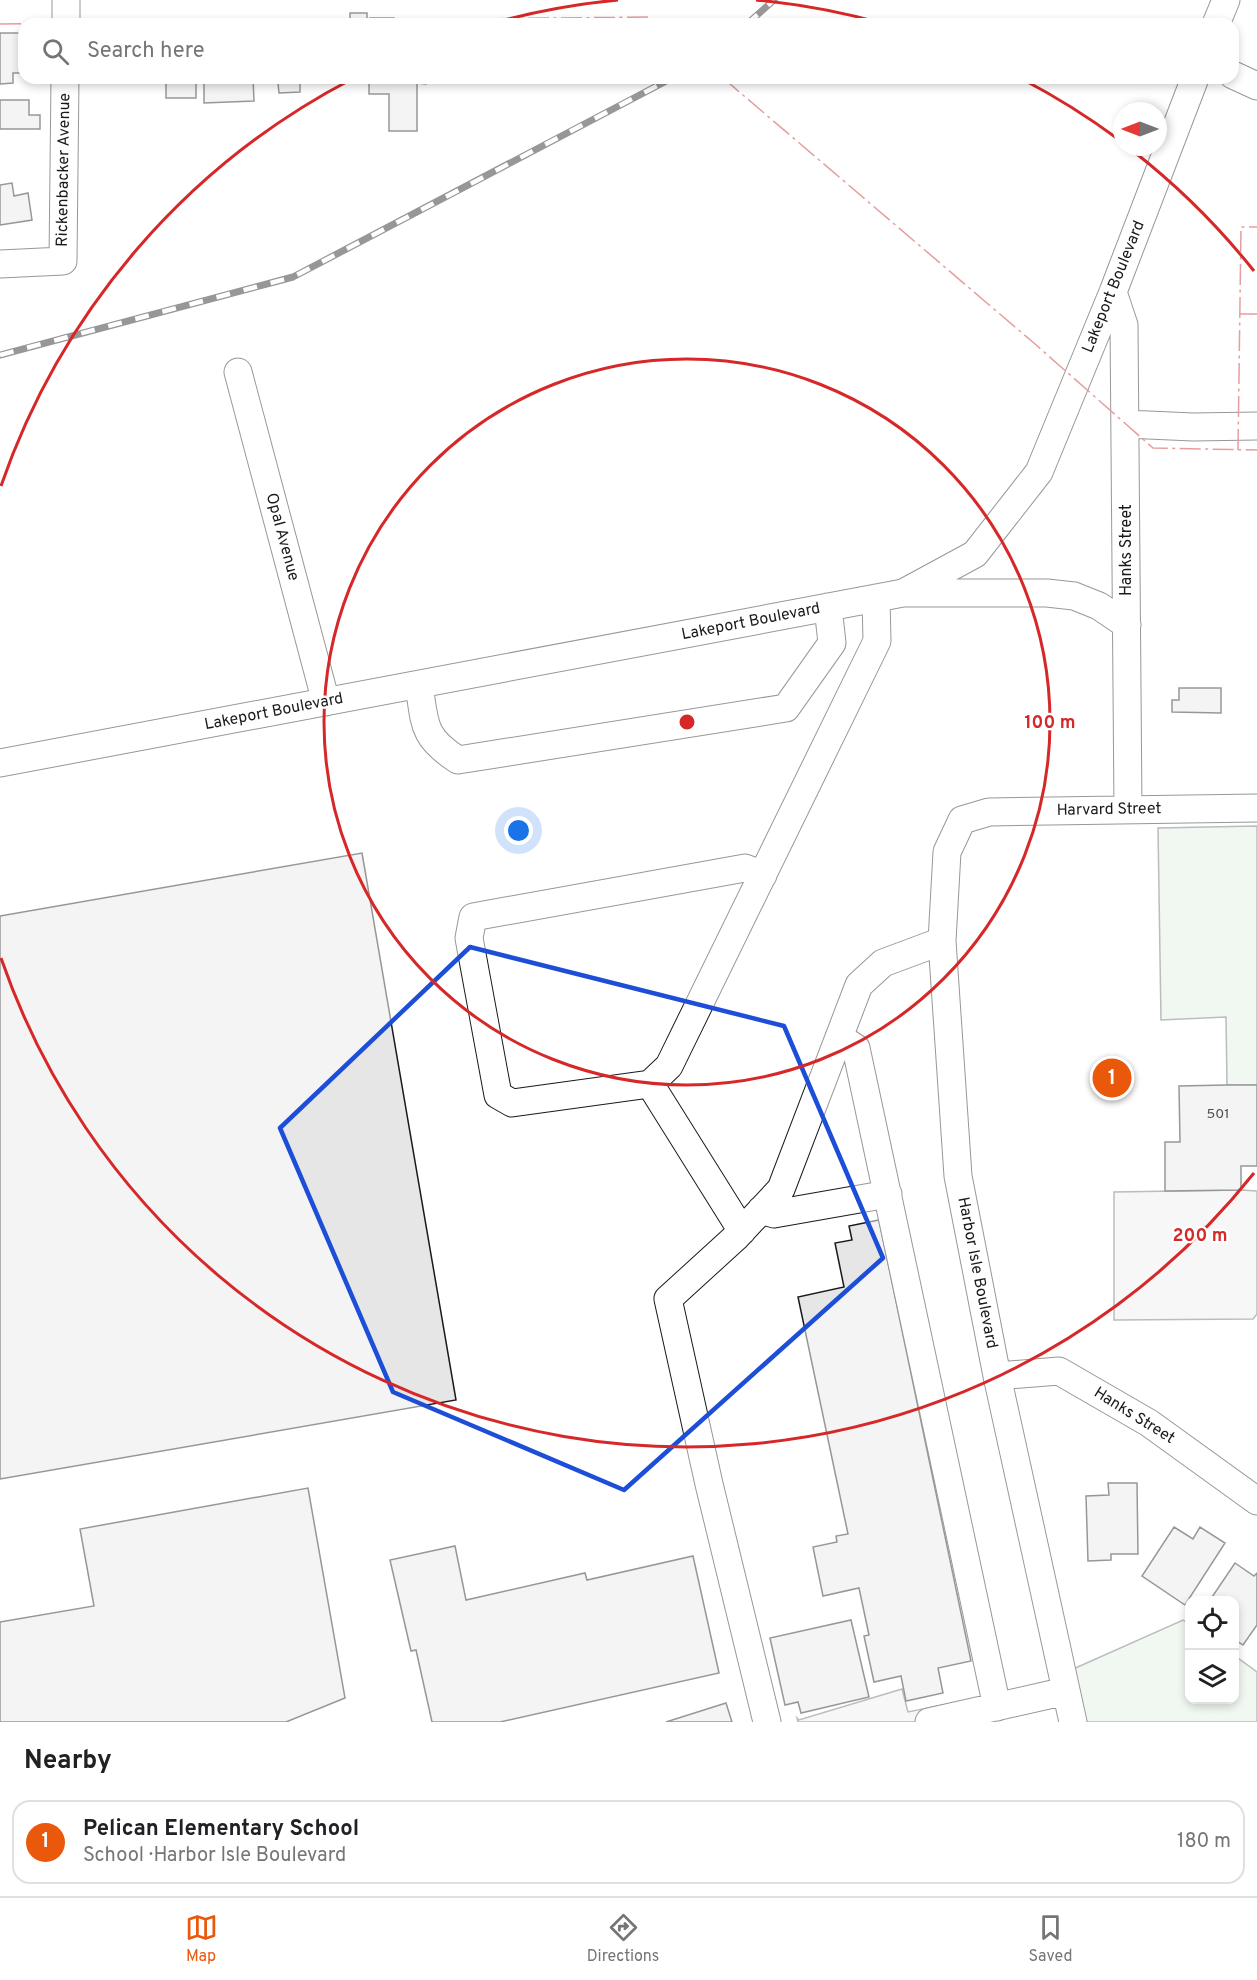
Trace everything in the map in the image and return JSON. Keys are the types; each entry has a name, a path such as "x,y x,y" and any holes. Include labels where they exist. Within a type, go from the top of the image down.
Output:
{"street":[{"path":"66,0 66,18"},
{"path":"1218,18 1226,0"},
{"path":"1239,78 1257,86"},
{"name":"Rickenbacker Avenue","path":"0,264 63,261 65,84"},
{"name":"Lakeport Boulevard","path":"0,764 903,593 975,554 1039,472 1113,292 1193,84"},
{"name":"Hanks Street","path":"1113,292 1124,325 1128,810"},
{"name":"Opal Avenue","path":"238,372 326,702"},
{"path":"1126,424 1193,427 1257,426"},
{"path":"903,593 1047,593 1074,596 1099,606 1127,625"},
{"path":"763,874 745,868 473,917 469,938 498,1095 512,1103 650,1084 669,1066 763,874 877,641 876,598"},
{"path":"419,685 426,729 440,749 458,760 786,708 832,643 828,607"},
{"name":"Harvard Street","path":"962,820 989,812 1257,808"},
{"name":"Harbor Isle Boulevard","path":"962,820 947,852 942,941 958,1176 997,1376 1073,1722"},
{"path":"767,1722 709,1484 668,1299 742,1231 781,1189 859,985 883,963 942,941"},
{"path":"839,1037 856,1048 998,1707"},
{"path":"650,1084 742,1231"},
{"path":"761,1210 774,1214 888,1194"},
{"name":"Hanks Street","path":"997,1376 1059,1371 1149,1423 1257,1501"},
{"path":"929,1722 960,1719 998,1707 1066,1691"}],"highlighted area":[{"path":"470,947 784,1026 883,1258 624,1490 393,1392 280,1128"}],"green space":[{"path":"1257,826 1257,1085 1227,1085 1226,1017 1161,1020 1158,828"},
{"path":"1183,1620 1185,1621 1185,1704 1239,1704 1239,1659 1257,1672 1257,1722 1073,1722 1062,1674"}],"shaded area":[{"path":"1257,1191 1257,1314 1253,1319 1114,1320 1114,1192"},
{"path":"902,1689 908,1712 968,1700 973,1722 798,1722 797,1718 799,1720"}],"building":[{"path":"350,13 367,13 367,18 350,18"},
{"path":"0,33 18,33 18,73 13,73 13,83 0,84"},
{"path":"166,84 196,84 196,98 166,98"},
{"path":"204,84 253,84 254,101 204,103"},
{"path":"278,84 300,84 300,92 279,93"},
{"path":"369,84 417,84 417,131 389,131 389,94 369,94"},
{"path":"0,100 29,100 29,115 40,115 40,129 0,129"},
{"path":"12,183 14,196 28,193 32,220 0,225 0,185"},
{"path":"1179,688 1221,688 1221,713 1172,712 1172,700 1179,700"},
{"path":"362,853 456,1400 0,1479 0,916"},
{"path":"1257,1085 1257,1166 1241,1166 1241,1190 1165,1191 1165,1142 1180,1142 1179,1086"},
{"path":"879,1220 971,1661 938,1668 943,1693 906,1701 901,1676 874,1682 864,1636 869,1635 859,1588 823,1596 813,1547 837,1542 836,1536 848,1534 798,1297 844,1287 835,1243 852,1240 849,1226"},
{"path":"1108,1483 1137,1483 1138,1554 1111,1554 1111,1560 1088,1561 1086,1496 1109,1495"},
{"path":"308,1488 345,1698 286,1722 0,1722 0,1622 94,1606 80,1529"},
{"path":"1174,1527 1193,1539 1200,1527 1225,1543 1191,1596 1185,1596 1185,1605 1142,1576"},
{"path":"455,1546 466,1600 585,1573 587,1580 693,1556 719,1673 500,1722 432,1722 416,1650 411,1651 390,1560"},
{"path":"1235,1563 1254,1576 1257,1573 1257,1625 1243,1645 1239,1642 1239,1596 1213,1596"},
{"path":"851,1620 869,1697 801,1713 798,1702 785,1705 770,1638"},
{"path":"726,1703 732,1722 666,1722"}],"railway":[{"path":"754,18 774,0"},
{"path":"0,355 293,277 661,84"}],"power":[{"path":"557,18 651,18"},
{"path":"0,24 18,24"},
{"path":"730,84 1035,344 1153,448 1257,450"},
{"path":"1238,450 1241,227 1257,227"},
{"path":"1240,314 1257,314"}],"place":[{"name":"Pelican Elementary School","path":"1112,1078"}]}
